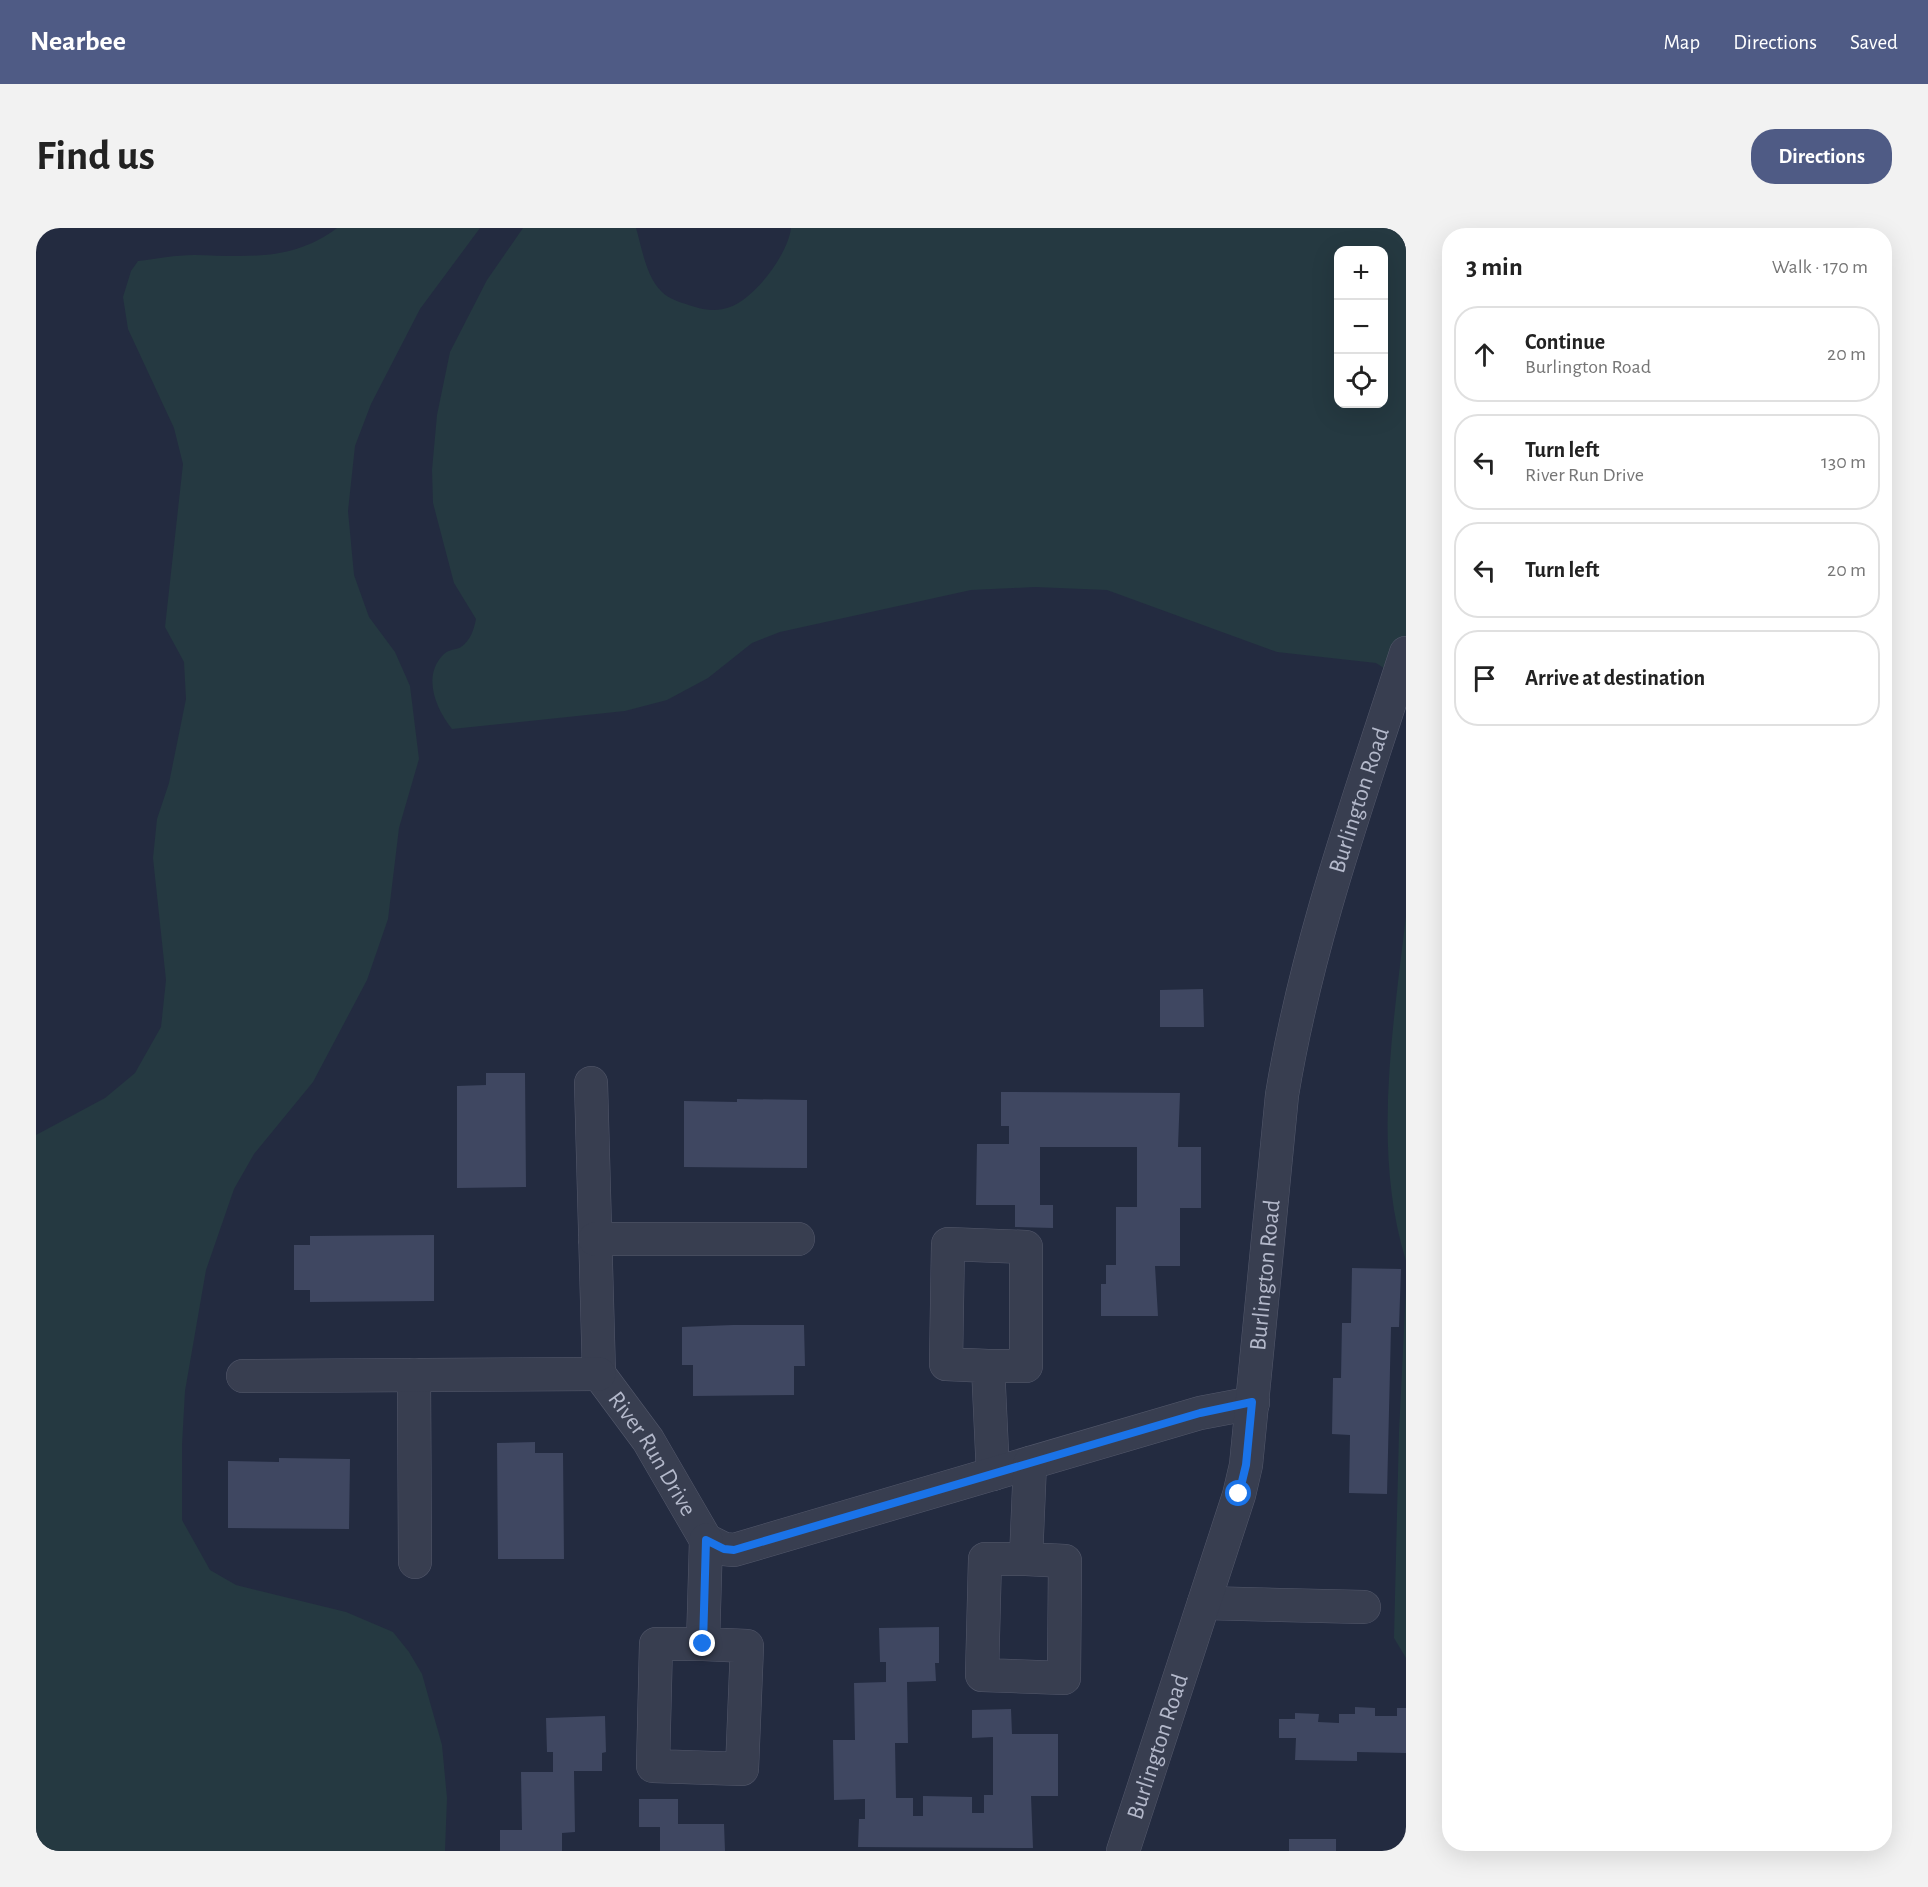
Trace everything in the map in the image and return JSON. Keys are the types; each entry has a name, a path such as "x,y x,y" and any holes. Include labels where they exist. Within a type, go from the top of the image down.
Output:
{"street":[{"name":"Burlington Road","path":"1123,1851 1241,1485 1250,1436 1282,1095 1291,1040 1316,932 1406,653"},
{"path":"243,1376 599,1374 591,1083"},
{"path":"595,1239 798,1239"},
{"path":"988,1365 993,1474"},
{"name":"River Run Drive","path":"599,1374 648,1440 706,1540 724,1549 734,1550 1200,1413 1252,1402"},
{"path":"414,1375 415,1562"},
{"path":"1026,1559 1030,1463"},
{"path":"703,1644 706,1540"},
{"path":"1204,1603 1364,1607"},
{"path":"656,1644 703,1644 747,1646 742,1769 653,1766 656,1644"}],"shaded area":[{"path":"337,228 480,228 420,309 371,404 355,446 348,511 354,575 369,617 395,652 410,686 419,759 399,828 388,919 367,980 313,1082 254,1154 234,1189 206,1270 185,1391 182,1520 210,1570 236,1585 346,1612 393,1632 409,1652 422,1674 442,1745 447,1798 445,1851 36,1851 36,1135 105,1098 135,1073 161,1027 166,980 153,858 157,819 169,783 186,699 184,662 165,627 183,464 174,428 128,329 123,297 131,271 138,261 187,255 268,255 303,247"},
{"path":"523,228 636,228 648,270 662,292 680,302 714,310 734,305 756,289 776,264 791,228 1406,228 1406,682 1376,663 1277,652 1107,590 1035,587 971,590 780,632 752,643 708,678 667,700 625,711 452,729 436,702 432,681 437,662 448,651 461,647 470,638 476,619 454,583 433,503 432,470 437,415 450,352 487,280"},
{"path":"1406,916 1406,1261 1396,1219 1390,1176 1388,1089"},
{"path":"1406,1289 1406,1658 1394,1638 1399,1432"}],"building":[{"path":"1203,989 1204,1027 1160,1027 1160,990"},
{"path":"486,1073 525,1073 526,1187 457,1188 457,1086 486,1085"},
{"path":"1001,1092 1180,1093 1178,1147 1201,1147 1201,1208 1180,1208 1180,1266 1155,1266 1158,1316 1101,1316 1101,1284 1106,1284 1106,1265 1116,1265 1116,1207 1137,1207 1137,1147 1040,1147 1040,1205 1053,1205 1053,1228 1015,1227 1015,1205 976,1205 977,1144 1009,1144 1009,1126 1001,1126"},
{"path":"737,1099 807,1100 807,1168 684,1167 684,1101 737,1102"},
{"path":"434,1235 434,1301 310,1302 310,1290 294,1290 294,1245 310,1245 310,1236"},
{"path":"1352,1268 1401,1269 1399,1327 1391,1327 1387,1494 1349,1493 1350,1435 1332,1434 1333,1378 1341,1378 1342,1323 1351,1323"},
{"path":"804,1325 805,1366 794,1366 794,1395 693,1396 693,1365 682,1365 682,1327"},
{"path":"535,1442 535,1453 563,1453 564,1559 498,1559 497,1443"},
{"path":"279,1458 350,1459 349,1529 228,1528 228,1461 279,1462"},
{"path":"939,1627 939,1663 935,1663 936,1681 907,1682 908,1743 895,1743 896,1798 913,1798 913,1816 923,1816 923,1796 972,1797 972,1813 984,1813 984,1795 993,1795 993,1737 972,1738 972,1710 1011,1709 1012,1734 1058,1734 1058,1796 1031,1796 1033,1848 858,1847 859,1819 865,1819 865,1799 834,1800 833,1740 855,1740 854,1683 886,1682 886,1662 880,1662 879,1628"},
{"path":"1355,1707 1375,1708 1375,1716 1397,1716 1397,1708 1406,1708 1406,1753 1357,1752 1357,1761 1295,1760 1296,1738 1279,1738 1279,1719 1295,1719 1295,1713 1319,1714 1318,1722 1339,1723 1339,1714 1355,1714"},
{"path":"605,1716 606,1752 602,1753 602,1771 574,1771 575,1832 562,1833 562,1851 500,1851 500,1830 522,1830 521,1772 553,1772 553,1752 547,1752 546,1718"},
{"path":"639,1799 678,1799 678,1824 724,1824 725,1851 660,1851 660,1827 639,1827"},
{"path":"1289,1839 1336,1839 1336,1851 1289,1851"}],"route":[{"path":"703,1644 706,1540 714,1546 734,1550 1200,1413 1252,1402 1246,1465 1239,1494"}]}
